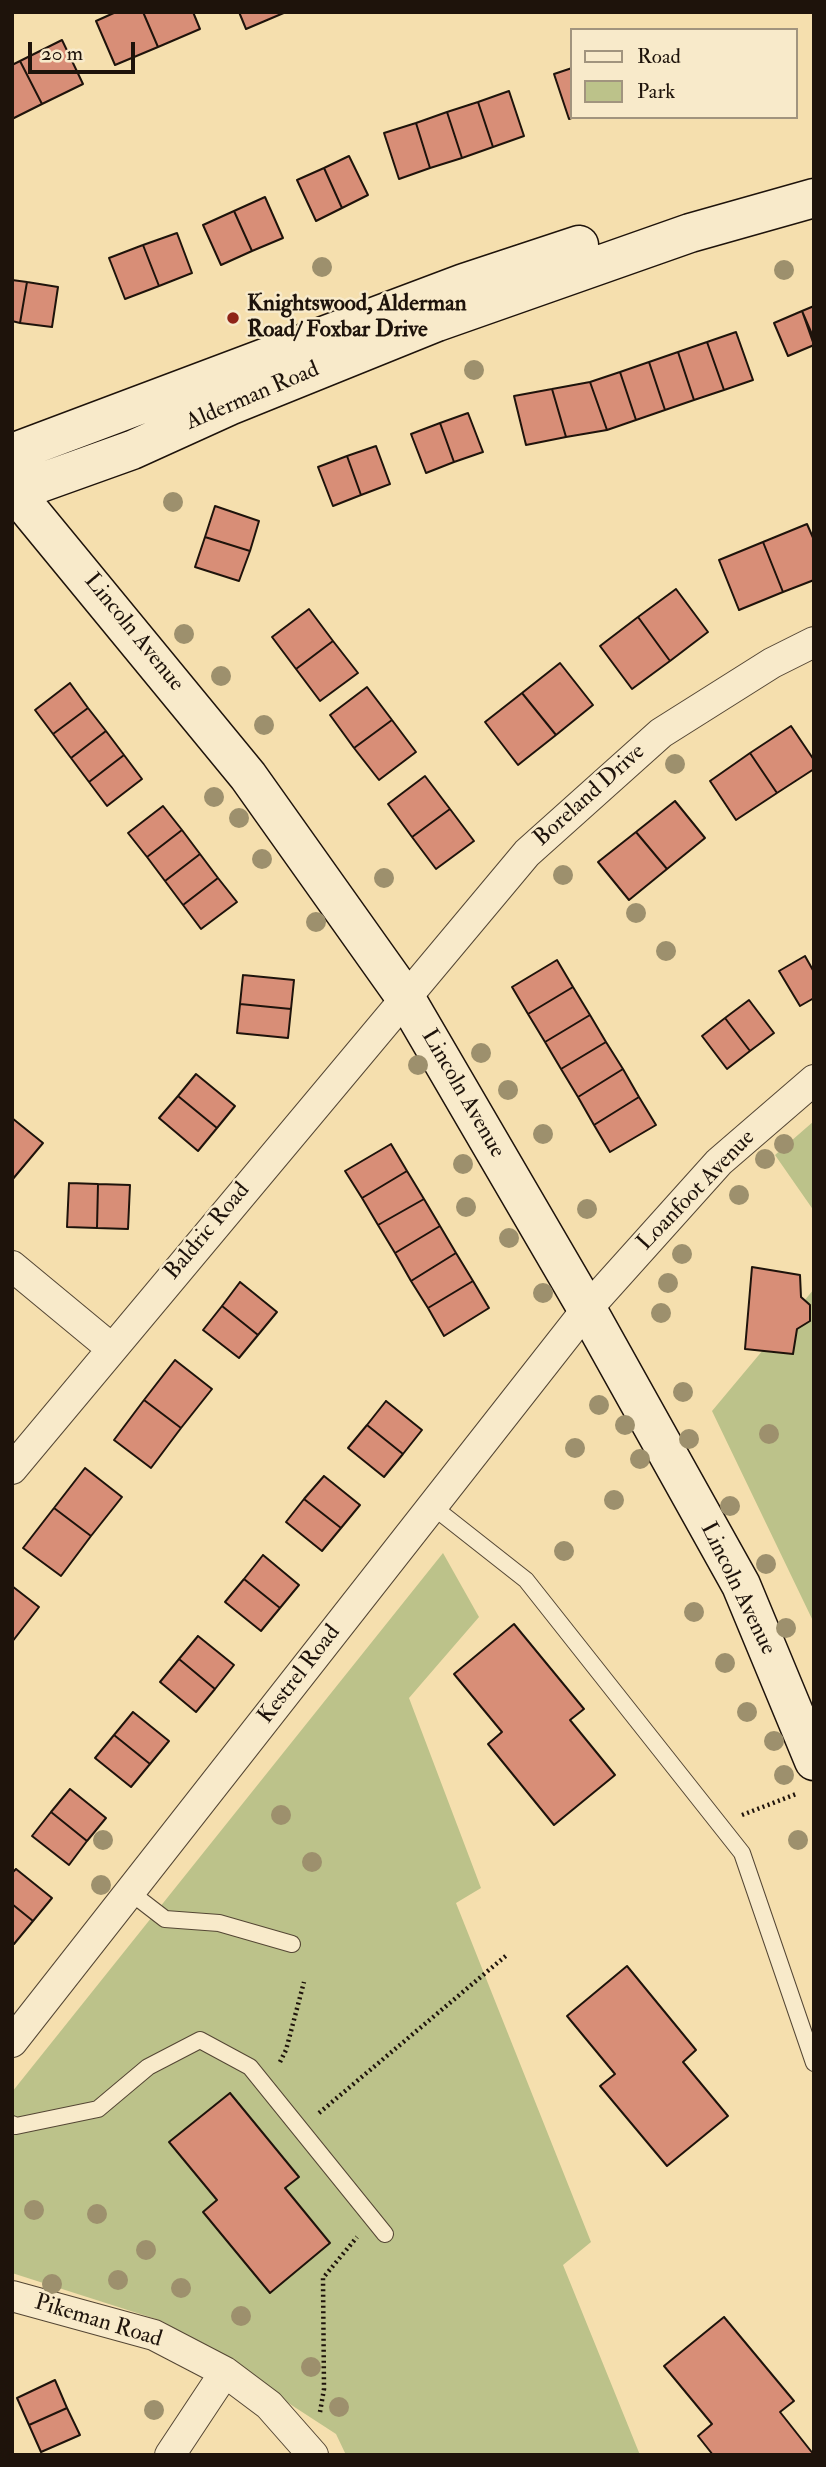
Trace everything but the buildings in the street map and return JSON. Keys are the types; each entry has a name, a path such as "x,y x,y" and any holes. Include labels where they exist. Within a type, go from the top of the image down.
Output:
{"street":[{"name":"Alderman Road","path":"12,453 464,283 689,209 814,173"},
{"name":"Alderman Road","path":"13,491 132,450 229,406 437,323 690,233 814,198"},
{"name":"Lincoln Avenue","path":"13,491 248,776 405,997 587,1309 741,1585 808,1777"},
{"name":"Boreland Drive","path":"405,997 527,853 661,733 772,663 814,642"},
{"name":"Baldric Road","path":"12,1469 405,997"},
{"name":"Loanfoot Avenue","path":"587,1309 719,1161 814,1080"},
{"path":"12,1266 111,1348"},
{"name":"Kestrel Road","path":"12,2042 587,1309"},
{"name":"Pikeman Road","path":"12,2296 155,2335 225,2372 269,2405 312,2454"},
{"path":"170,2455 225,2372"}],"lane":[{"path":"432,1506 526,1580 742,1853 814,2063"},
{"path":"130,1892 165,1919 219,1923 292,1944"},
{"path":"12,2124 16,2126 98,2109 148,2067 200,2040 250,2067 385,2234"}],"path":[{"path":"719,1824 808,1777"},
{"path":"299,2129 509,1954"},
{"path":"266,2088 286,2050 304,1982"},
{"path":"312,2454 324,2389 324,2278 372,2218"}],"green space":[{"path":"814,1121 814,1211 775,1155"},
{"path":"814,1289 814,1623 712,1411"},
{"path":"443,1553 479,1617 409,1698 481,1888 456,1903 591,2242 563,2265 640,2455 346,2455 336,2434 162,2321 12,2273 12,2092"}],"place":[{"name":"Knightswood, Alderman Road/ Foxbar Drive","path":"233,318"}]}
